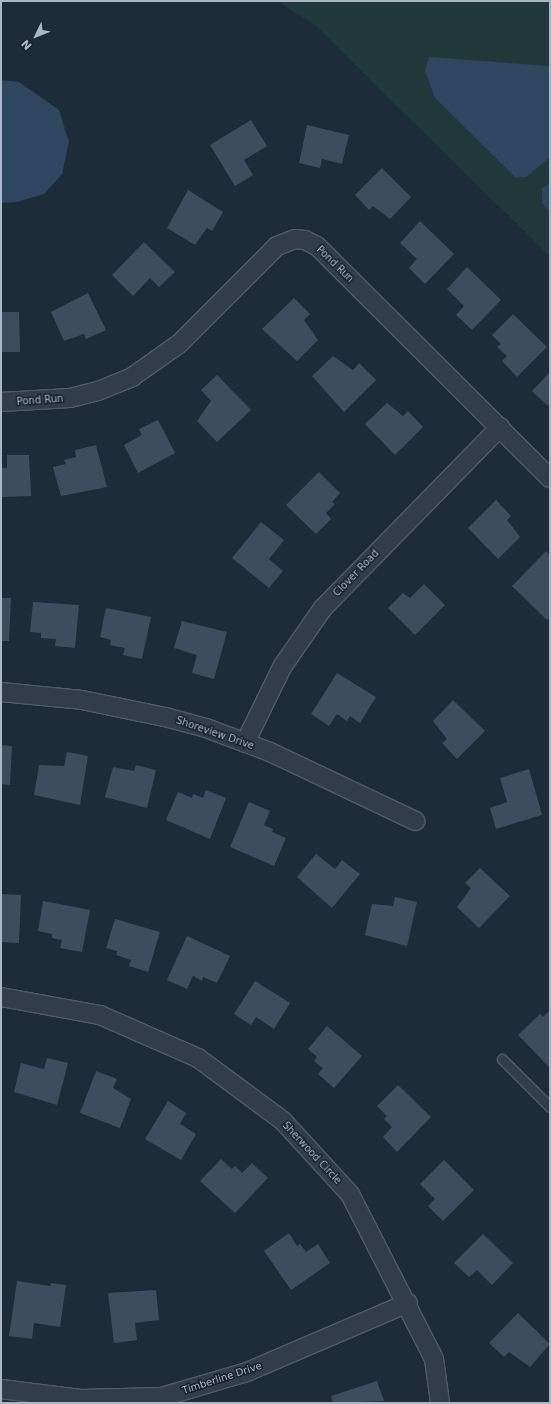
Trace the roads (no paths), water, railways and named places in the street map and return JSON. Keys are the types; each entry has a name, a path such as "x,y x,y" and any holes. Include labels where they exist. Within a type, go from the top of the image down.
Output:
{"street":[{"name":"Pond Run","path":"1,402 70,398 98,391 132,377 179,344 278,246 295,239 306,240 317,246 550,478"},
{"name":"Clover Road","path":"245,743 282,667 323,608 500,427"},
{"name":"Shoreview Drive","path":"1,692 75,699 124,707 200,726 245,743 415,821"},
{"name":"Sherwood Circle","path":"1,997 100,1015 198,1058 283,1121 350,1194 408,1303 434,1359 440,1403"},
{"name":"Timberline Drive","path":"1,1389 80,1399 162,1397 246,1372 408,1303"}],"lane":[{"path":"502,1059 550,1107"}],"water":[{"path":"429,57 550,66 550,157 526,177 516,178 435,98 425,71"},
{"path":"1,80 19,82 59,110 69,142 62,174 44,194 17,202 1,203"},
{"path":"550,183 550,212 542,203 542,188"}]}
